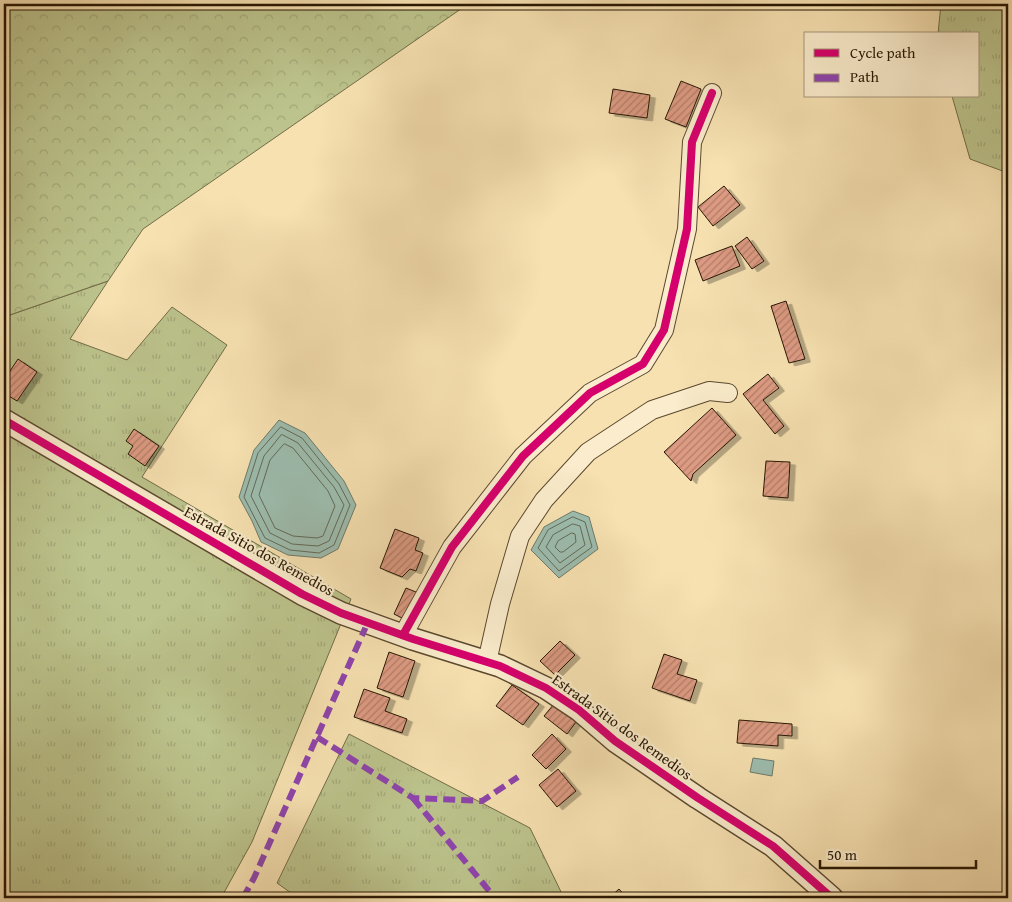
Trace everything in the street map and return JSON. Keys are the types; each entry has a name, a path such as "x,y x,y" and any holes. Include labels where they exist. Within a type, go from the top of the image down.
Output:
{"street":[{"path":"404,635 452,547 523,456 590,393 643,364 664,330 687,229 692,142 712,93"},
{"path":"487,662 500,604 520,536 544,500 588,452 652,410 709,391 728,393"},
{"name":"Estrada Sitio dos Remedios","path":"4,420 302,594 341,613 500,666 546,688 579,710 615,741 698,798 773,846 832,898"}],"green space":[{"path":"4,4 468,4 143,229 108,281 4,317"},
{"path":"941,4 1008,4 1008,173 970,159 953,98 980,98 980,32 938,32"},
{"path":"108,281 70,339 127,360 172,307 227,345 142,477 351,599 252,842 221,898 4,898 4,317"},
{"path":"349,734 530,828 564,898 298,898 277,883"}],"water":[{"path":"279,420 305,433 344,481 356,505 338,549 321,558 288,555 261,542 239,497 254,450"},
{"path":"573,511 589,517 598,549 559,578 531,550 544,527"},
{"path":"753,758 774,761 772,776 750,772"}],"building":[{"path":"681,81 701,89 686,127 665,119"},
{"path":"613,89 650,95 647,118 609,113"},
{"path":"724,186 740,205 713,226 698,207"},
{"path":"747,237 764,261 752,269 735,246"},
{"path":"732,246 740,266 703,281 695,260"},
{"path":"786,301 805,359 789,363 771,306"},
{"path":"18,359 37,372 17,401 4,393 4,380"},
{"path":"768,374 779,388 763,400 784,426 775,434 743,394"},
{"path":"712,408 736,435 693,474 691,481 664,452"},
{"path":"134,429 159,446 145,466 128,454 133,446 126,441"},
{"path":"766,461 790,462 788,498 763,496"},
{"path":"395,529 419,538 415,550 423,553 416,571 410,569 402,577 380,568"},
{"path":"406,588 421,594 408,621 394,614"},
{"path":"560,641 575,655 555,675 540,661"},
{"path":"389,652 415,661 403,697 377,688"},
{"path":"664,654 682,660 677,674 697,680 690,701 652,688"},
{"path":"512,685 539,704 523,725 496,706"},
{"path":"364,689 390,698 385,711 407,719 402,733 354,717"},
{"path":"554,704 576,722 567,734 544,716"},
{"path":"739,720 792,724 792,736 778,735 778,746 737,743"},
{"path":"552,734 566,749 546,769 532,755"},
{"path":"558,769 576,791 557,807 539,785"},
{"path":"619,889 627,898 609,898"}],"marked path":[{"path":"243,898 254,878 368,622"},
{"path":"317,737 413,798 482,801 518,777"},
{"path":"413,798 495,898"}],"cycle path":[{"path":"403,635 452,547 523,456 590,393 643,364 664,330 687,229 692,142 712,93"},
{"path":"4,420 302,594 341,613 413,639 500,666 546,688 579,710 615,741 698,798 773,846 832,898"}]}
